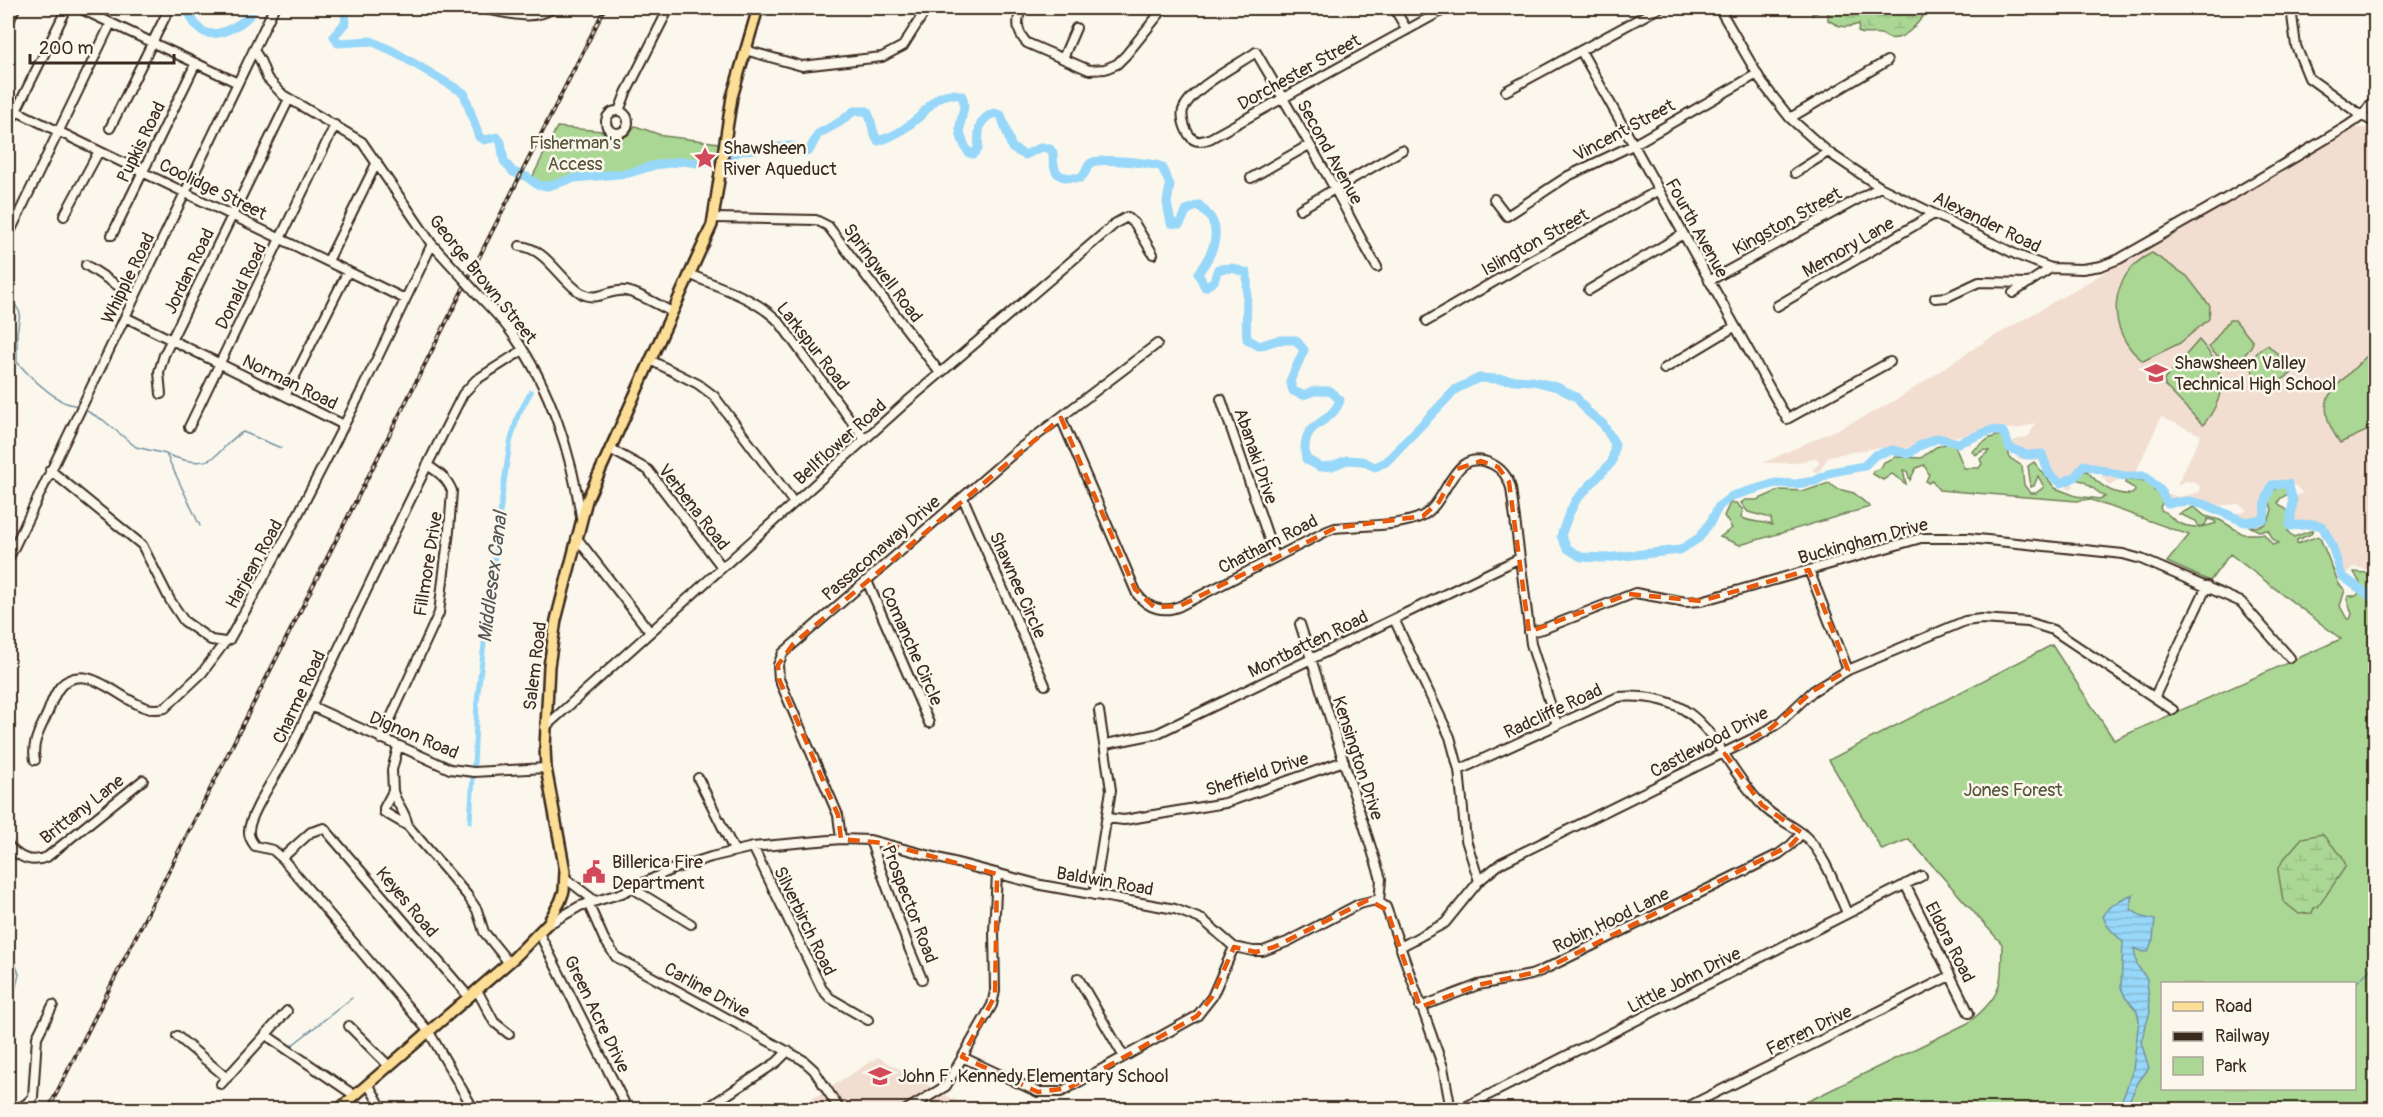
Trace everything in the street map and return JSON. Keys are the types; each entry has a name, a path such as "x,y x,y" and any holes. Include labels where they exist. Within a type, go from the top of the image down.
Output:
{"main road":[{"name":"Salem Road","path":"338,1110 509,963 540,931 558,907 565,878 546,768 545,728 552,641 581,517 714,218 732,96 758,8"}],"street":[{"path":"8,24 15,8"},
{"path":"8,127 67,8"},
{"path":"79,8 238,83"},
{"name":"Whipple Road","path":"8,560 274,8"},
{"path":"478,8 527,15 542,13 553,8"},
{"path":"619,111 669,8"},
{"path":"745,50 802,66 882,57 894,53 904,44 927,8"},
{"path":"1022,8 1018,27 1024,40 1035,48 1092,71 1110,68 1126,56 1161,10 1150,8"},
{"path":"1394,8 1407,30"},
{"name":"Dorchester Street","path":"1195,141 1211,138 1447,8"},
{"path":"1506,91 1659,8"},
{"name":"Alexander Road","path":"1719,8 1757,74 1790,117 1828,152 1880,187 2017,255 2051,268 2082,269 2101,266 2119,259 2230,196 2362,116"},
{"path":"2291,8 2296,46 2309,78 2362,116 2376,123"},
{"path":"110,128 166,15"},
{"path":"8,236 111,23"},
{"path":"1063,58 1076,28"},
{"name":"George Brown Street","path":"254,50 270,82 289,99 362,142 432,244 505,325 524,350 546,395 562,437 575,482 581,517"},
{"name":"Fourth Avenue","path":"1581,51 1787,419 1890,362"},
{"name":"Second Avenue","path":"1195,141 1190,137 1185,126 1183,111 1189,100 1205,86 1256,52 1377,267"},
{"path":"1790,117 1887,61"},
{"name":"Pupkis Road","path":"112,234 196,63"},
{"name":"Vincent Street","path":"1494,199 1507,216 1569,176 1633,145 1757,74"},
{"path":"2362,116 2376,97"},
{"name":"Jordan Road","path":"161,394 159,372 161,363 289,99"},
{"name":"Coolidge Street","path":"8,107 405,298"},
{"name":"Donald Road","path":"189,427 335,125"},
{"path":"1251,178 1309,146"},
{"path":"1300,210 1402,150"},
{"path":"64,216 99,151"},
{"path":"1795,173 1828,152"},
{"path":"328,261 377,162"},
{"name":"Kingston Street","path":"1709,281 1880,187"},
{"name":"Islington Street","path":"1427,321 1659,190"},
{"name":"Memory Lane","path":"1777,306 1934,214"},
{"name":"Bellflower Road","path":"545,728 865,440 1116,223 1126,217 1135,224 1154,254"},
{"name":"Springwell Road","path":"714,218 816,220 828,226 940,374"},
{"path":"1588,290 1683,234"},
{"name":"Harjean Road","path":"35,760 34,745 56,693 66,682 88,678 147,708 165,708 202,673 225,642 229,640 344,425 432,244"},
{"path":"520,246 534,249 574,288 589,296 596,298 622,290 672,312"},
{"path":"86,265 135,297"},
{"path":"2013,293 2051,268"},
{"path":"285,396 348,271"},
{"name":"Larkspur Road","path":"689,274 770,312 865,440"},
{"path":"1935,298 1947,297 1979,282 2028,284"},
{"name":"Norman Road","path":"125,317 344,425"},
{"path":"1664,369 1734,327"},
{"name":"Passaconaway Drive","path":"841,839 838,815 779,679 778,665 783,653 1015,452 1157,344"},
{"name":"Charme Road","path":"474,1110 429,1032 282,858 273,850 255,846 249,837 249,830 255,812 286,759 463,394 470,386 524,350"},
{"path":"651,360 698,384 714,396 794,503"},
{"name":"Abanaki Drive","path":"1221,399 1275,556"},
{"name":"Chatham Road","path":"1061,418 1135,589 1140,598 1159,609 1175,608 1335,528 1407,521 1423,516 1439,502 1450,479 1458,469 1468,463 1481,461 1498,467 1509,482 1529,632 1537,667 1557,725"},
{"name":"Verbena Road","path":"610,449 648,470 722,567"},
{"name":"Fillmore Drive","path":"381,739 429,637 441,604 453,498 447,480 427,465"},
{"path":"50,470 142,544 170,600 184,621 211,640 225,642"},
{"name":"Shawnee Circle","path":"963,498 1045,685"},
{"path":"576,537 650,632"},
{"name":"Buckingham Drive","path":"1529,632 1562,622 1629,594 1642,593 1680,601 1701,602 1921,538 1950,537 2123,554 2141,559 2241,602 2290,658"},
{"name":"Montbatten Road","path":"1106,744 1156,734 1520,558"},
{"path":"1809,570 1848,670"},
{"name":"Comanche Circle","path":"867,581 929,723"},
{"path":"2155,696 2207,586"},
{"name":"Castlewood Drive","path":"1400,947 1445,924 1479,881 1501,863 1725,754 1772,728 1813,692 1848,670 1965,621 1988,618 2013,620 2054,630 2173,710"},
{"path":"1394,619 1450,737 1459,770 1466,840 1479,881"},
{"name":"Kensington Drive","path":"1300,624 1381,879 1379,902"},
{"name":"Radcliffe Road","path":"1459,770 1618,697 1644,698 1678,707 1694,716 1762,805 1774,816 1802,833 1815,847 1847,914"},
{"name":"Dignon Road","path":"311,705 436,764 465,772 546,768"},
{"path":"1094,895 1111,790 1106,744 1099,711"},
{"path":"398,747 392,770 393,791 395,799 404,810 408,826"},
{"name":"Sheffield Drive","path":"1107,818 1124,820 1225,802 1344,760"},
{"path":"698,777 734,850"},
{"name":"Brittany Lane","path":"8,845 15,854 27,859 40,860 47,857 143,780"},
{"path":"393,791 384,812 408,826 467,895 477,910 484,932 509,963"},
{"name":"Keyes Road","path":"282,858 306,836 322,827 469,997"},
{"name":"Robin Hood Lane","path":"1420,1007 1478,985 1531,975 1779,854 1802,833"},
{"name":"Baldwin Road","path":"540,931 562,915 592,902 632,888 673,869 734,850 841,839 870,840 997,874 1191,914 1207,922 1234,947"},
{"name":"Prospector Road","path":"870,840 922,979"},
{"name":"Silverbirch Road","path":"753,847 822,989 830,998 868,1020"},
{"path":"906,1110 945,1087 989,1012 994,998 997,874"},
{"name":"Little John Drive","path":"1459,1110 1922,876"},
{"path":"565,878 592,902"},
{"name":"Eldora Road","path":"1905,884 1969,1013"},
{"path":"632,888 691,924"},
{"path":"962,1057 1032,1090 1053,1094 1069,1088 1190,1020 1203,1010 1212,997 1234,947 1263,951 1297,938 1359,904 1371,900 1379,902 1387,910 1443,1067 1451,1110"},
{"name":"Carline Drive","path":"592,902 607,945 619,959 788,1051 811,1066 840,1110"},
{"name":"Green Acre Drive","path":"540,931 628,1110"},
{"name":"Ferren Drive","path":"1682,1110 1950,976"},
{"path":"1078,978 1124,1057"},
{"path":"477,990 497,1026 509,1034"},
{"path":"16,1110 33,1097 37,1037 53,1005"},
{"path":"177,1036 224,1081 286,1011"},
{"path":"349,1026 389,1066"},
{"path":"266,1035 354,1095"},
{"path":"704,1110 777,1062 788,1051"},
{"path":"368,1084 383,1110"}],"highlighted area":[{"path":"1061,418 1135,589 1154,607 1180,606 1335,528 1423,516 1439,502 1457,469 1481,461 1498,467 1509,482 1529,632 1629,594 1701,601 1809,570 1848,670 1813,691 1771,728 1725,754 1762,805 1802,833 1791,845 1541,971 1478,985 1420,1007 1387,910 1368,900 1274,947 1256,952 1234,947 1212,997 1197,1016 1069,1088 1038,1092 962,1057 995,996 997,874 883,843 841,839 838,815 779,679 778,665 793,644"}],"shaded area":[{"name":"Shawsheen Valley Technical High School","path":"2355,127 2375,130 2375,571 2354,567 2345,576 2342,575 2339,558 2327,543 2336,543 2326,526 2315,522 2303,530 2292,529 2292,507 2286,500 2303,493 2292,483 2282,482 2264,493 2263,498 2268,508 2258,525 2255,524 2255,518 2237,523 2212,511 2219,509 2234,514 2245,512 2246,509 2238,504 2215,506 2192,502 2181,507 2174,505 2166,493 2179,497 2200,492 2200,487 2195,482 2186,481 2177,485 2201,435 2161,417 2134,476 2122,477 2110,486 2101,476 2111,471 2110,468 2077,467 2072,481 2074,487 2070,489 2057,482 2040,460 2018,459 2012,450 2013,441 2029,436 2035,423 2018,429 1995,428 1969,445 1965,443 1966,436 1958,436 1908,448 1876,448 1829,456 1818,473 1812,470 1819,464 1818,459 1815,458 1794,463 1763,463 1866,416 1901,397 1976,347"},
{"name":"John F. Kennedy Elementary School","path":"878,1057 944,1094 972,1109 794,1110"}],"green space":[{"path":"1813,8 1929,8 1907,33 1901,37 1889,38 1882,34 1858,32 1859,24 1839,26 1828,20 1828,12 1812,15"},
{"name":"Fisherman's Access","path":"635,126 664,136 719,143 717,160 656,165 629,173 575,178 548,186 538,185 531,180 557,127 602,131 609,137 617,139 628,135"},
{"path":"2152,253 2187,276 2210,306 2209,319 2180,343 2143,361 2122,335 2117,320 2116,304 2119,289 2126,275 2137,262"},
{"path":"2229,320 2235,320 2253,342 2245,354 2233,360 2220,357 2209,347"},
{"path":"2199,340 2215,361 2221,382 2217,402 2203,425 2165,386 2164,380"},
{"path":"2268,345 2292,368 2291,374 2267,389 2256,379 2252,366 2256,354"},
{"path":"2371,352 2375,356 2375,427 2340,443 2327,416 2328,398"},
{"name":"Jones Forest","path":"2001,435 2005,439 2010,458 2022,466 2024,485 2030,493 2036,493 2044,487 2038,476 2034,486 2031,487 2028,466 2034,462 2055,488 2076,496 2100,499 2105,497 2083,481 2078,480 2080,472 2087,471 2107,488 2125,494 2132,494 2135,491 2125,483 2126,480 2145,481 2155,485 2154,491 2158,492 2163,502 2161,510 2177,522 2199,527 2196,521 2179,514 2194,507 2205,516 2220,520 2243,534 2264,534 2273,545 2279,543 2273,539 2268,530 2259,531 2249,526 2265,524 2272,509 2268,498 2277,487 2284,486 2292,491 2278,503 2288,511 2288,532 2294,537 2313,530 2311,534 2297,540 2297,544 2318,536 2320,538 2339,584 2345,590 2340,606 2347,619 2350,619 2352,614 2347,599 2359,593 2360,583 2354,572 2367,573 2375,578 2375,1109 1790,1110 1968,1023 1994,997 2000,980 2002,944 1909,839 1882,850 1829,760 2052,645 2114,740 2341,639 2230,554 2210,581 2167,562 2189,535 2089,499 2077,501 1939,490 1932,481 1928,483 1926,481 1929,474 1924,465 1916,468 1910,480 1907,471 1903,470 1906,484 1892,474 1883,480 1873,474 1873,471 1881,468 1884,462 1896,457 1921,458 1936,447 1949,443 1955,446 1964,468 1979,468 1982,464 1980,459 1989,451 1984,450 1975,455 1972,451 1990,438","holes":["2208,519 2216,523 2200,527 2205,525"]},
{"path":"1829,483 1838,489 1854,493 1870,507 1740,545 1720,537 1732,528 1724,516 1730,503 1736,503 1743,510 1741,517 1772,525 1771,518 1748,512 1741,503 1745,500 1757,500 1780,490 1805,491"},
{"path":"2322,834 2342,856 2346,866 2318,907 2314,908 2312,913 2299,914 2283,901 2278,870 2283,860 2302,838"}],"water":[{"path":"2134,894 2131,898 2131,909 2142,917 2155,920 2153,939 2148,951 2144,952 2134,948 2137,965 2147,979 2150,1012 2141,1042 2149,1068 2139,1081 2127,1105 2122,1109 2117,1109 2133,1069 2139,1020 2137,1011 2125,997 2121,987 2123,942 2109,928 2103,917 2116,903"}],"waterway":[{"path":"187,8 194,23 203,31 213,34 241,23 253,8"},
{"path":"344,8 346,22 334,36 338,43 371,41 393,51 464,93 479,137 485,140 497,137 501,142 504,161 513,172 527,177 538,185 548,186 575,178 629,173 655,165 683,161 697,163 714,161 744,150 791,146 803,152 809,151 818,134 854,111 867,111 878,141 905,128 937,99 948,94 962,96 964,108 960,127 963,143 969,153 973,154 978,149 981,123 994,113 1001,115 1012,148 1025,155 1042,147 1050,149 1053,153 1054,167 1062,176 1080,178 1088,166 1095,161 1137,162 1162,167 1170,185 1167,203 1171,223 1180,224 1187,210 1199,205 1212,220 1214,241 1210,255 1198,273 1205,287 1214,281 1218,269 1232,268 1247,273 1247,339 1259,346 1278,340 1296,340 1304,350 1290,381 1293,391 1303,395 1314,391 1330,391 1340,400 1329,416 1311,430 1305,446 1306,459 1320,467 1332,466 1347,460 1362,461 1375,467 1386,462 1456,389 1479,378 1533,381 1557,387 1576,397 1588,412 1603,424 1615,444 1612,462 1576,500 1561,536 1567,548 1581,557 1605,558 1680,550 1699,538 1719,506 1732,496 1776,483 1796,484 1815,481 1832,472 1864,466 1875,455 1892,450 1909,454 1919,446 1938,438 1958,443 1992,430 2003,432 2010,448 2027,455 2042,454 2049,474 2061,483 2075,477 2084,465 2123,476 2145,476 2161,491 2167,503 2189,501 2206,505 2245,522 2264,519 2266,500 2272,485 2288,484 2293,500 2290,526 2312,524 2322,526 2331,543 2342,576 2376,600"},
{"path":"8,292 20,313 17,362 37,383 54,396 78,406"},
{"name":"Middlesex Canal","path":"474,766 477,701 510,443 518,415 531,392"},
{"path":"85,410 103,420 136,447 166,454 200,526"},
{"path":"168,455 191,461 209,460 243,432 281,448"},
{"name":"Middlesex Canal","path":"470,821 473,776"},
{"path":"8,955 14,960 19,974 8,1021"},
{"path":"2356,983 2376,964"},
{"path":"291,1046 352,998"}],"railway":[{"path":"48,1110 605,8"}],"place":[{"name":"Shawsheen River Aqueduct","path":"705,158"},
{"name":"Shawsheen Valley Technical High School","path":"2156,373"},
{"name":"Billerica Fire Department","path":"594,872"},
{"name":"John F. Kennedy Elementary School","path":"880,1076"}]}
